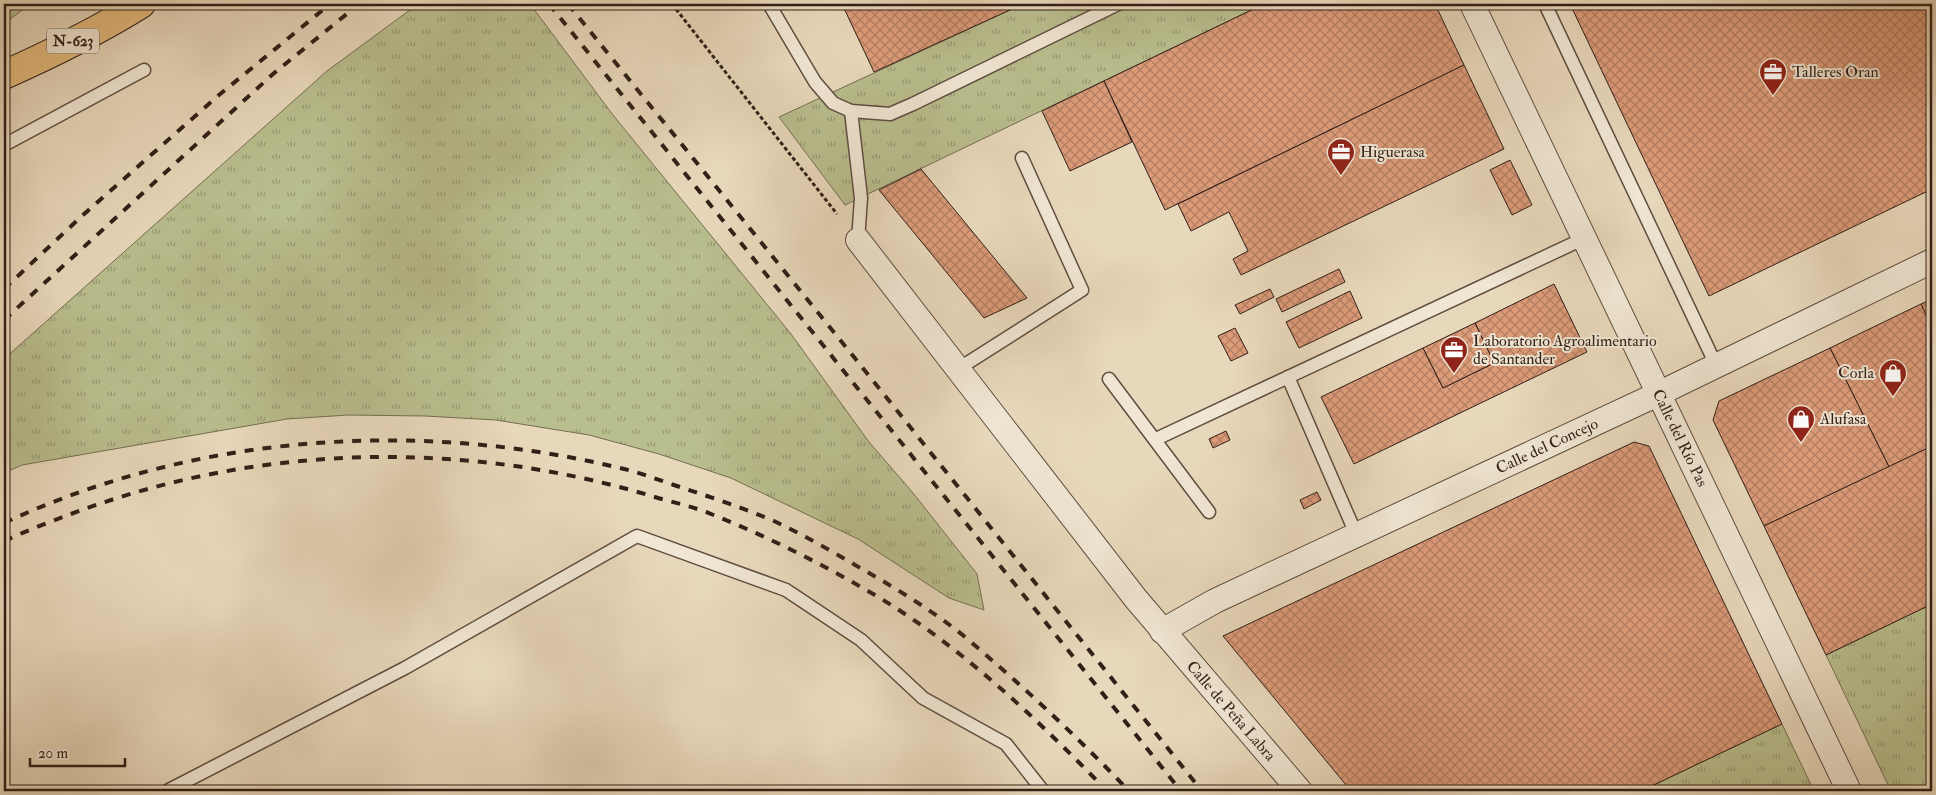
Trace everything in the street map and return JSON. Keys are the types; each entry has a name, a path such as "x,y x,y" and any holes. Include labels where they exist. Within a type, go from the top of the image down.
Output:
{"highway":[{"name":"N-623","path":"4,75 101,27 141,4"}],"street":[{"name":"Calle del Río Pas","path":"1472,4 1849,791"},
{"name":"Calle de Peña Labra","path":"858,240 1162,631 1300,791"},
{"name":"Calle del Concejo","path":"1162,631 1215,601 1658,394 1932,261"}],"lane":[{"path":"769,4 815,82 833,103 851,111 890,114 1118,4"},
{"path":"1545,4 1716,365"},
{"path":"4,145 144,70"},
{"path":"851,111 861,198 858,240"},
{"path":"958,369 1082,290 1022,158"},
{"path":"1156,439 1585,238"},
{"path":"1288,377 1356,534"},
{"path":"1109,379 1156,439 1209,512"},
{"path":"166,791 405,668 637,536 786,590 861,640 923,698 1006,744 1044,791"}],"path":[{"path":"672,4 858,240"}],"green space":[{"path":"4,4 30,4 4,24"},
{"path":"418,4 530,4 613,115 791,334 869,442 913,493 977,574 984,610 949,598 858,539 731,478 659,454 589,435 496,420 425,416 348,415 287,419 22,465 4,473 4,359 327,71"},
{"path":"1023,4 1264,4 845,205 779,117"},
{"path":"1932,604 1932,791 1891,791 1826,655"},
{"path":"1782,724 1814,791 1641,791"}],"building":[{"path":"842,4 1023,4 874,72"},
{"path":"1264,4 1435,4 1464,65 1165,210 1104,81"},
{"name":"Talleres Oran","path":"1570,4 1932,4 1932,189 1709,296"},
{"name":"Higuerasa","path":"1464,65 1504,149 1241,275 1233,259 1248,251 1229,212 1191,231 1178,204"},
{"path":"1104,81 1132,142 1070,171 1042,111"},
{"path":"1510,160 1532,205 1512,215 1490,170"},
{"path":"921,169 1027,298 984,318 879,190"},
{"path":"1339,269 1345,282 1282,312 1276,299"},
{"path":"1554,284 1587,352 1354,464 1321,397 1423,348 1443,388 1494,363 1475,323"},
{"path":"1270,289 1274,297 1240,314 1235,305"},
{"path":"1350,291 1362,318 1299,348 1286,322"},
{"path":"1932,299 1932,328 1921,304"},
{"name":"Corla","path":"1921,304 1932,328 1932,446 1889,467 1830,348"},
{"path":"1475,323 1494,363 1443,388 1423,348"},
{"path":"1235,328 1248,353 1231,361 1218,336"},
{"name":"Alufasa","path":"1830,348 1889,467 1764,526 1713,420 1719,401"},
{"path":"1226,431 1230,440 1213,448 1209,439"},
{"path":"1634,442 1649,446 1782,724 1641,791 1351,791 1223,636"},
{"path":"1932,446 1932,604 1826,655 1764,526"},
{"path":"1317,492 1321,500 1304,509 1300,500"}],"railway":[{"path":"4,289 83,215 219,95 330,4"},
{"path":"4,320 273,74 359,4"},
{"path":"549,4 1181,791"},
{"path":"568,4 1202,791"},
{"path":"4,523 77,493 152,470 229,454 307,444 386,440 465,443 543,453 620,468 774,521 885,582 957,630 1029,693 1129,791"},
{"path":"4,541 71,514 142,491 215,473 289,462 363,457 438,458 512,466 586,479 685,505 711,514 797,553 880,598 942,640 1000,687 1107,791"}],"place":[{"name":"Talleres Oran","path":"1773,96"},
{"name":"Higuerasa","path":"1341,176"},
{"name":"Laboratorio Agroalimentario de Santander","path":"1454,374"},
{"name":"Corla","path":"1893,397"},
{"name":"Alufasa","path":"1801,443"}]}
